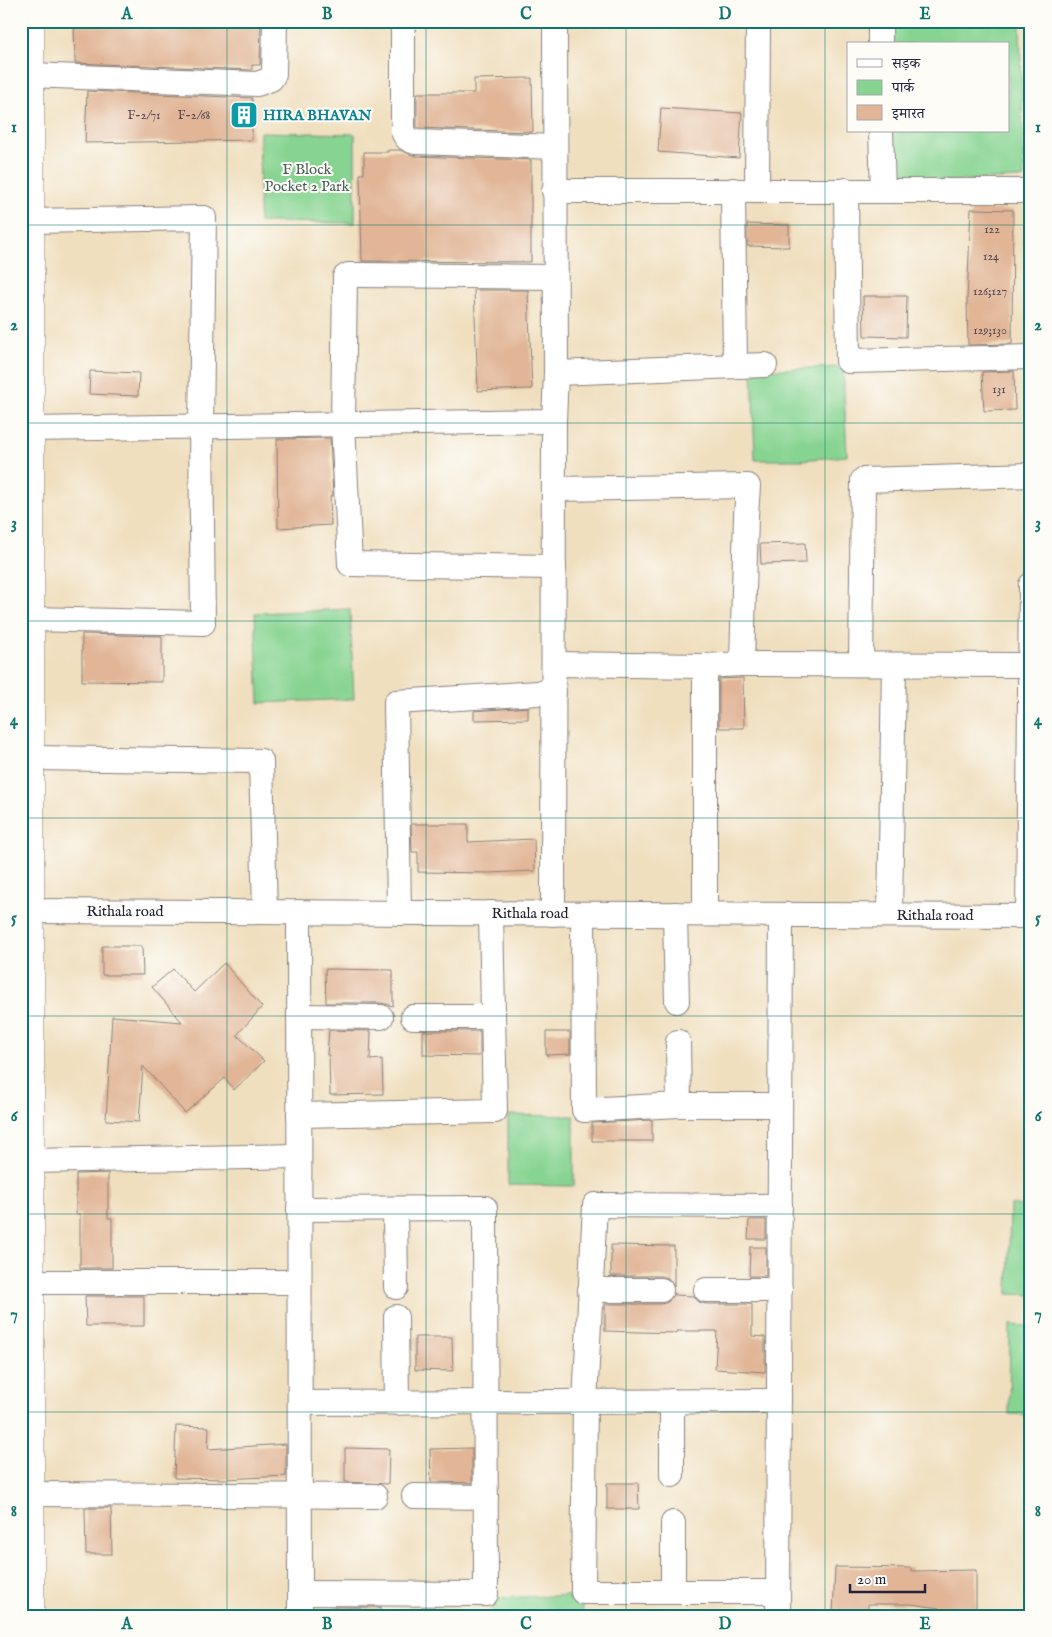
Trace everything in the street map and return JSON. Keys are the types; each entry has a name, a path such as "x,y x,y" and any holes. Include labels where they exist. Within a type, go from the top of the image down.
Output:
{"street":[{"path":"30,21 30,1616"},
{"path":"30,75 257,84 272,80 274,74 275,21"},
{"path":"403,21 403,131 404,136 408,140 415,142 555,147"},
{"path":"553,914 554,421 556,373 554,277 555,21"},
{"path":"757,190 758,21"},
{"path":"880,21 880,42"},
{"path":"881,132 883,190"},
{"path":"733,190 735,366"},
{"path":"846,190 848,361 1031,357"},
{"path":"554,191 1031,191"},
{"path":"30,221 204,218 202,623 30,619"},
{"path":"554,277 358,275 345,278 343,424 350,564 554,568"},
{"path":"556,373 765,365"},
{"path":"30,429 554,421"},
{"path":"861,664 863,480 1031,475"},
{"path":"554,489 748,486 742,664"},
{"path":"1029,916 1031,585"},
{"path":"554,664 705,666 742,664 861,664 894,666 1030,664"},
{"path":"705,666 705,914"},
{"path":"890,915 894,666"},
{"path":"399,913 396,702 554,692"},
{"path":"30,758 261,761 265,912"},
{"name":"Rithala road","path":"30,911 1029,916"},
{"path":"299,912 298,1282 300,1604 486,1594 485,1208 299,1209"},
{"path":"299,1115 495,1111 490,913"},
{"path":"583,914 584,1110 679,1105 780,1105"},
{"path":"675,914 677,1001"},
{"path":"778,1616 781,915"},
{"path":"299,1016 381,1017"},
{"path":"413,1017 493,1017"},
{"path":"678,1042 679,1105"},
{"path":"30,1161 299,1156"},
{"path":"778,1592 583,1592 585,1402 595,1205 780,1206"},
{"path":"395,1209 396,1287"},
{"path":"29,1282 298,1282"},
{"path":"590,1290 661,1290"},
{"path":"706,1290 780,1290"},
{"path":"396,1317 396,1403"},
{"path":"672,1401 672,1475"},
{"path":"300,1404 779,1401"},
{"path":"29,1494 375,1496"},
{"path":"414,1496 486,1496"},
{"path":"673,1523 673,1592"}],"green space":[{"path":"891,21 1020,21 1024,178 892,183 892,132 1010,132 1010,42 891,42"},
{"name":"F Block Pocket 2 Park","path":"260,132 355,134 355,223 259,222"},
{"path":"843,367 847,456 802,460 755,460 752,370"},
{"path":"350,609 354,699 259,703 255,613"},
{"path":"508,1115 574,1116 574,1186 508,1185"},
{"path":"1010,1205 1031,1206 1031,1295 1008,1294"},
{"path":"1010,1325 1031,1326 1031,1415 1009,1414"},
{"path":"582,1595 583,1616 493,1616 492,1598"}],"building":[{"path":"74,21 261,21 260,65 252,65 252,70 75,63"},
{"path":"532,78 533,131 531,132 417,128 417,93 474,93 474,79"},
{"path":"87,91 252,98 252,140 85,143"},
{"path":"661,108 742,113 739,158 658,152"},
{"path":"388,150 400,150 415,156 531,160 531,262 362,261 360,174 364,174 364,152 388,152"},
{"path":"971,209 1013,210 1012,344 968,345 967,300"},
{"path":"747,224 789,225 789,247 747,246"},
{"path":"474,290 528,290 532,389 478,391"},
{"path":"863,296 907,296 906,337 864,336"},
{"path":"90,371 139,373 138,396 89,394"},
{"path":"1014,371 1015,410 984,411 982,372"},
{"path":"330,438 333,496 330,496 331,525 278,528 277,439"},
{"path":"805,543 806,563 761,564 760,544"},
{"path":"82,634 162,636 162,682 82,681"},
{"path":"743,678 744,728 719,728 719,679"},
{"path":"528,707 528,719 474,720 474,711"},
{"path":"411,824 468,824 468,842 534,839 535,871 489,873 418,872 418,852 412,852"},
{"path":"102,946 142,946 143,975 102,975"},
{"path":"224,963 262,1007 237,1035 264,1061 234,1090 225,1078 185,1113 143,1066 139,1122 106,1120 112,1016 182,1022 152,987 173,969 194,992"},
{"path":"325,969 393,970 393,1006 381,1003 326,1003"},
{"path":"329,1030 371,1031 370,1060 382,1059 383,1094 330,1095 329,1055 327,1055"},
{"path":"423,1031 480,1031 480,1056 423,1055"},
{"path":"546,1032 570,1032 570,1054 546,1055"},
{"path":"652,1120 652,1141 592,1141 592,1123"},
{"path":"108,1173 108,1218 112,1218 112,1268 80,1268 80,1214 76,1214 76,1174"},
{"path":"749,1220 766,1220 766,1239 748,1239"},
{"path":"611,1245 674,1246 674,1287 668,1278 661,1276 611,1276"},
{"path":"750,1247 766,1247 766,1276 749,1276"},
{"path":"674,1293 674,1295 694,1296 699,1302 706,1304 752,1304 752,1336 765,1337 765,1372 715,1369 717,1331 677,1331 677,1333 605,1331 605,1304 661,1304 668,1302"},
{"path":"85,1296 144,1296 144,1326 86,1326"},
{"path":"415,1337 452,1337 453,1371 415,1370"},
{"path":"176,1426 209,1427 208,1449 286,1444 286,1476 225,1479 174,1478"},
{"path":"345,1448 389,1449 388,1484 345,1482"},
{"path":"472,1448 472,1483 431,1482 430,1449"},
{"path":"607,1483 638,1483 639,1509 607,1509"},
{"path":"85,1508 111,1508 112,1554 86,1554"},
{"path":"835,1567 911,1568 911,1571 976,1570 976,1616 939,1616 939,1608 911,1604 868,1604 868,1616 833,1616"},
{"path":"334,1607 381,1607 381,1616 334,1616"}],"place":[{"name":"HIRA BHAVAN","path":"244,115"}]}
